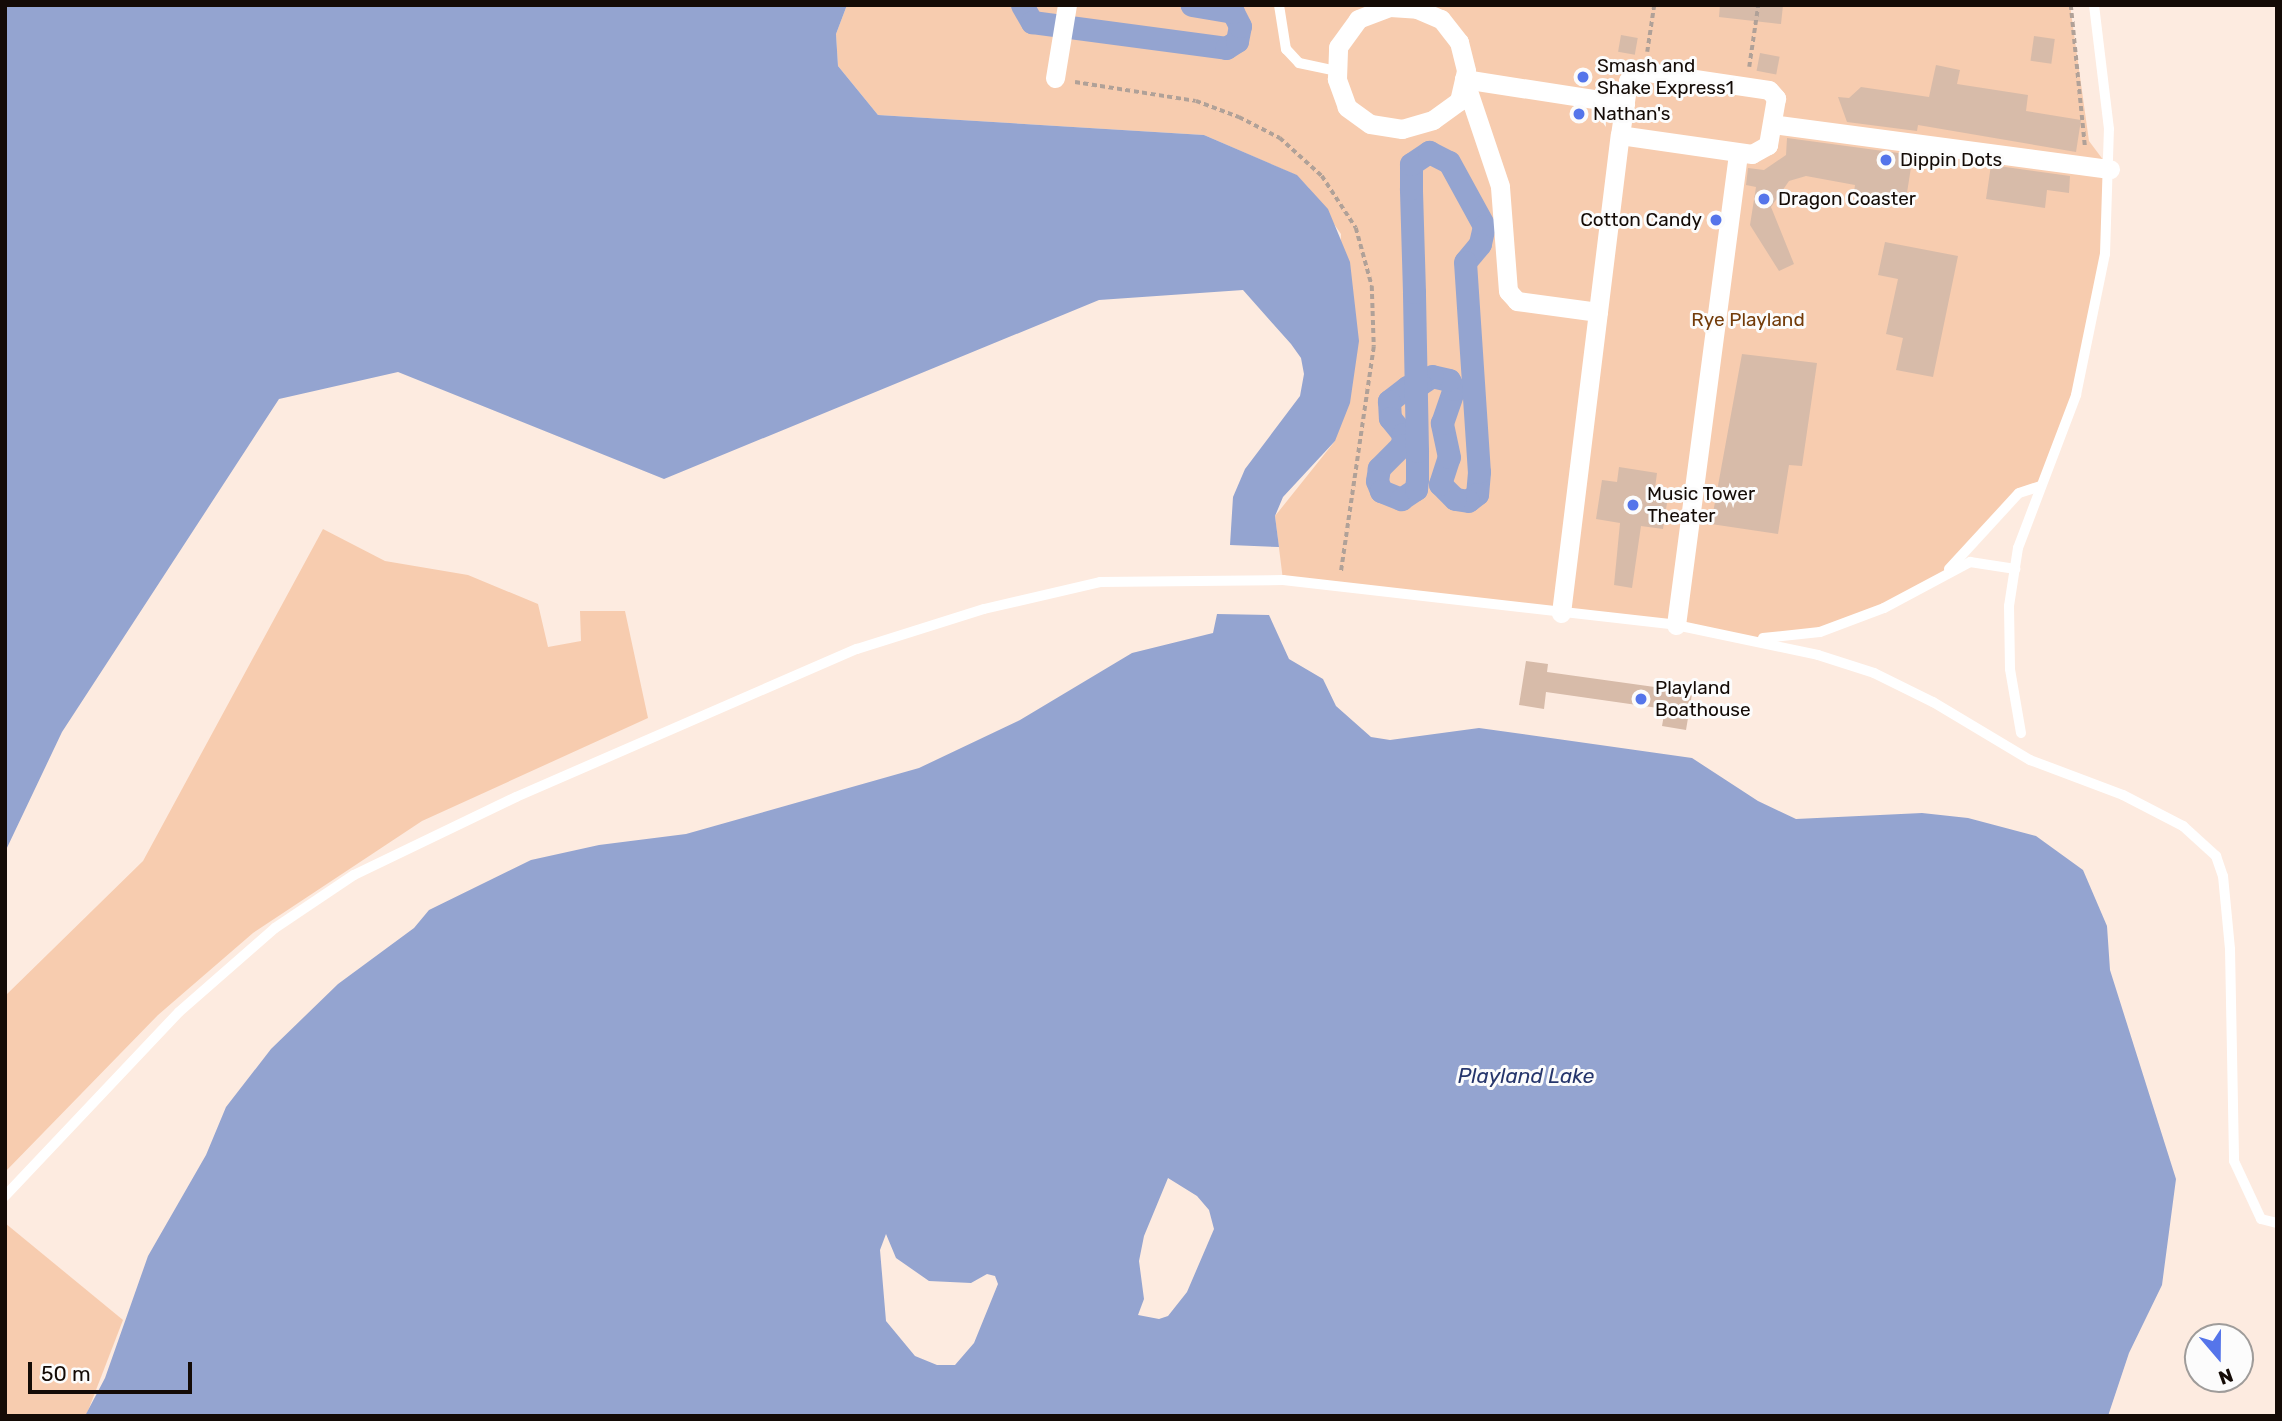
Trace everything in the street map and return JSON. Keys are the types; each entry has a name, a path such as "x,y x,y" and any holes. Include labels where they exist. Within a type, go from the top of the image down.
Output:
{"street":[{"path":"1055,78 1067,5"},
{"path":"1464,79 1459,101 1433,120 1402,129 1370,124 1347,107 1337,71 1338,47 1358,19 1390,7 1417,9 1441,19 1459,42 1464,79 1500,186 1508,291 1517,301 1598,313"},
{"path":"1561,613 1620,135 1628,81 1645,71 1769,90 1776,98 1768,145 1752,154 1620,135"},
{"path":"1464,79 1625,104"},
{"path":"1772,124 2110,169"},
{"path":"1676,625 1738,152"}],"lane":[{"path":"1279,5 1286,49 1299,63 1337,71"},
{"path":"2021,733 2010,669 2009,606 2015,569 2040,486 2076,394 2090,339 2105,254 2110,169 2094,5"},
{"path":"1943,574 2019,493 2040,486"},
{"path":"1759,639 1820,632 1884,608 1943,574 1970,562 2015,569"},
{"path":"5,1196 179,1012 275,929 354,874 516,797 857,649 984,609 1100,582 1283,580 1676,625 1759,639 1874,673 1933,702 2030,760 2123,795 2183,826 2216,856 2226,890 2230,949 2234,1161 2261,1219 2277,1223"}],"path":[{"path":"1645,71 1654,5"},
{"path":"1746,87 1758,5"},
{"path":"2071,5 2085,110 2084,167"},
{"path":"1055,78 1196,101 1239,117 1280,138 1322,176 1356,228 1372,286 1374,347 1339,588"}],"green space":[{"name":"Rye Playland","path":"847,5 2070,5 2089,141 2110,169 2105,254 2076,395 2040,486 2019,493 1943,574 1915,592 1820,632 1759,639 1283,580 1275,516 1335,441 1341,234 1308,187 1296,175 1204,135 878,115 838,66 836,34"},
{"path":"323,529 385,561 468,575 538,604 548,647 581,641 580,611 625,611 648,718 422,821 253,933 158,1015 5,1172 5,996 143,861"},
{"path":"5,1223 123,1320 86,1416 5,1416"}],"water":[{"path":"5,5 847,5 836,34 838,66 878,115 1204,135 1297,175 1328,209 1350,262 1359,341 1350,403 1335,441 1283,497 1275,516 1279,547 1230,545 1233,497 1245,469 1300,396 1304,374 1301,358 1291,344 1243,290 1099,300 664,479 398,372 279,399 62,732 5,852"},
{"name":"Playland Lake","path":"1217,614 1269,615 1289,659 1323,679 1336,706 1371,737 1390,740 1479,728 1692,758 1758,801 1796,819 1922,813 1968,818 2036,836 2083,870 2107,926 2110,970 2176,1179 2162,1285 2129,1353 2108,1416 85,1416 105,1378 148,1256 206,1155 226,1107 271,1049 338,984 414,928 429,910 531,860 599,845 686,834 919,768 1020,720 1132,653 1213,633","holes":["1168,1178 1197,1196 1209,1210 1214,1229 1187,1292 1168,1316 1159,1319 1138,1315 1144,1299 1139,1261 1144,1236","886,1234 896,1258 929,1281 971,1283 987,1274 995,1276 998,1284 974,1343 955,1365 937,1365 915,1356 886,1321 880,1250"]}],"building":[{"path":"1720,5 1783,5 1781,24 1719,17"},
{"path":"1621,35 1638,38 1635,55 1618,52"},
{"path":"2034,36 2055,39 2051,64 2031,61"},
{"path":"1760,53 1780,57 1776,74 1757,71"},
{"path":"1936,65 1960,70 1957,84 2028,95 2026,111 2081,120 2076,152 1918,125 1917,131 1847,122 1838,97 1849,98 1861,87 1929,97"},
{"path":"1787,138 1913,155 1906,199 1854,192 1855,185 1806,176 1789,181 1771,207 1794,264 1779,271 1750,225 1756,187 1746,185 1748,168 1764,170 1786,155"},
{"path":"1991,165 2070,176 2069,193 2047,190 2045,208 1986,199"},
{"path":"1885,242 1958,256 1933,377 1896,370 1903,338 1886,334 1898,279 1878,275"},
{"path":"1742,354 1817,363 1802,466 1789,465 1778,534 1711,524"},
{"name":"Music Tower Theater","path":"1619,467 1657,473 1655,488 1669,490 1663,529 1641,526 1632,588 1614,585 1620,523 1596,519 1602,480 1617,482"},
{"name":"Playland Boathouse","path":"1526,661 1548,664 1547,672 1669,689 1669,685 1693,688 1686,730 1662,726 1665,709 1546,692 1544,709 1519,705"}],"waterway":[{"path":"1022,5 1032,22 1226,48 1237,41 1240,26 1233,12 1192,5"},
{"path":"1479,472 1465,262 1480,244 1484,226 1449,162 1429,152 1411,164 1411,188 1414,292 1417,451 1416,489 1401,499 1381,491 1377,481 1379,468 1402,445 1403,434 1390,418 1389,401 1407,387 1420,384 1432,376 1449,380 1454,389 1442,423 1449,457 1440,484 1455,499 1468,501 1477,494 1479,472"}],"place":[{"name":"Smash and Shake Express1","path":"1583,77"},
{"name":"Nathan's","path":"1579,114"},
{"name":"Dippin Dots","path":"1886,160"},
{"name":"Dragon Coaster","path":"1764,199"},
{"name":"Cotton Candy","path":"1716,220"},
{"name":"Music Tower Theater","path":"1633,505"},
{"name":"Playland Boathouse","path":"1641,699"}]}
